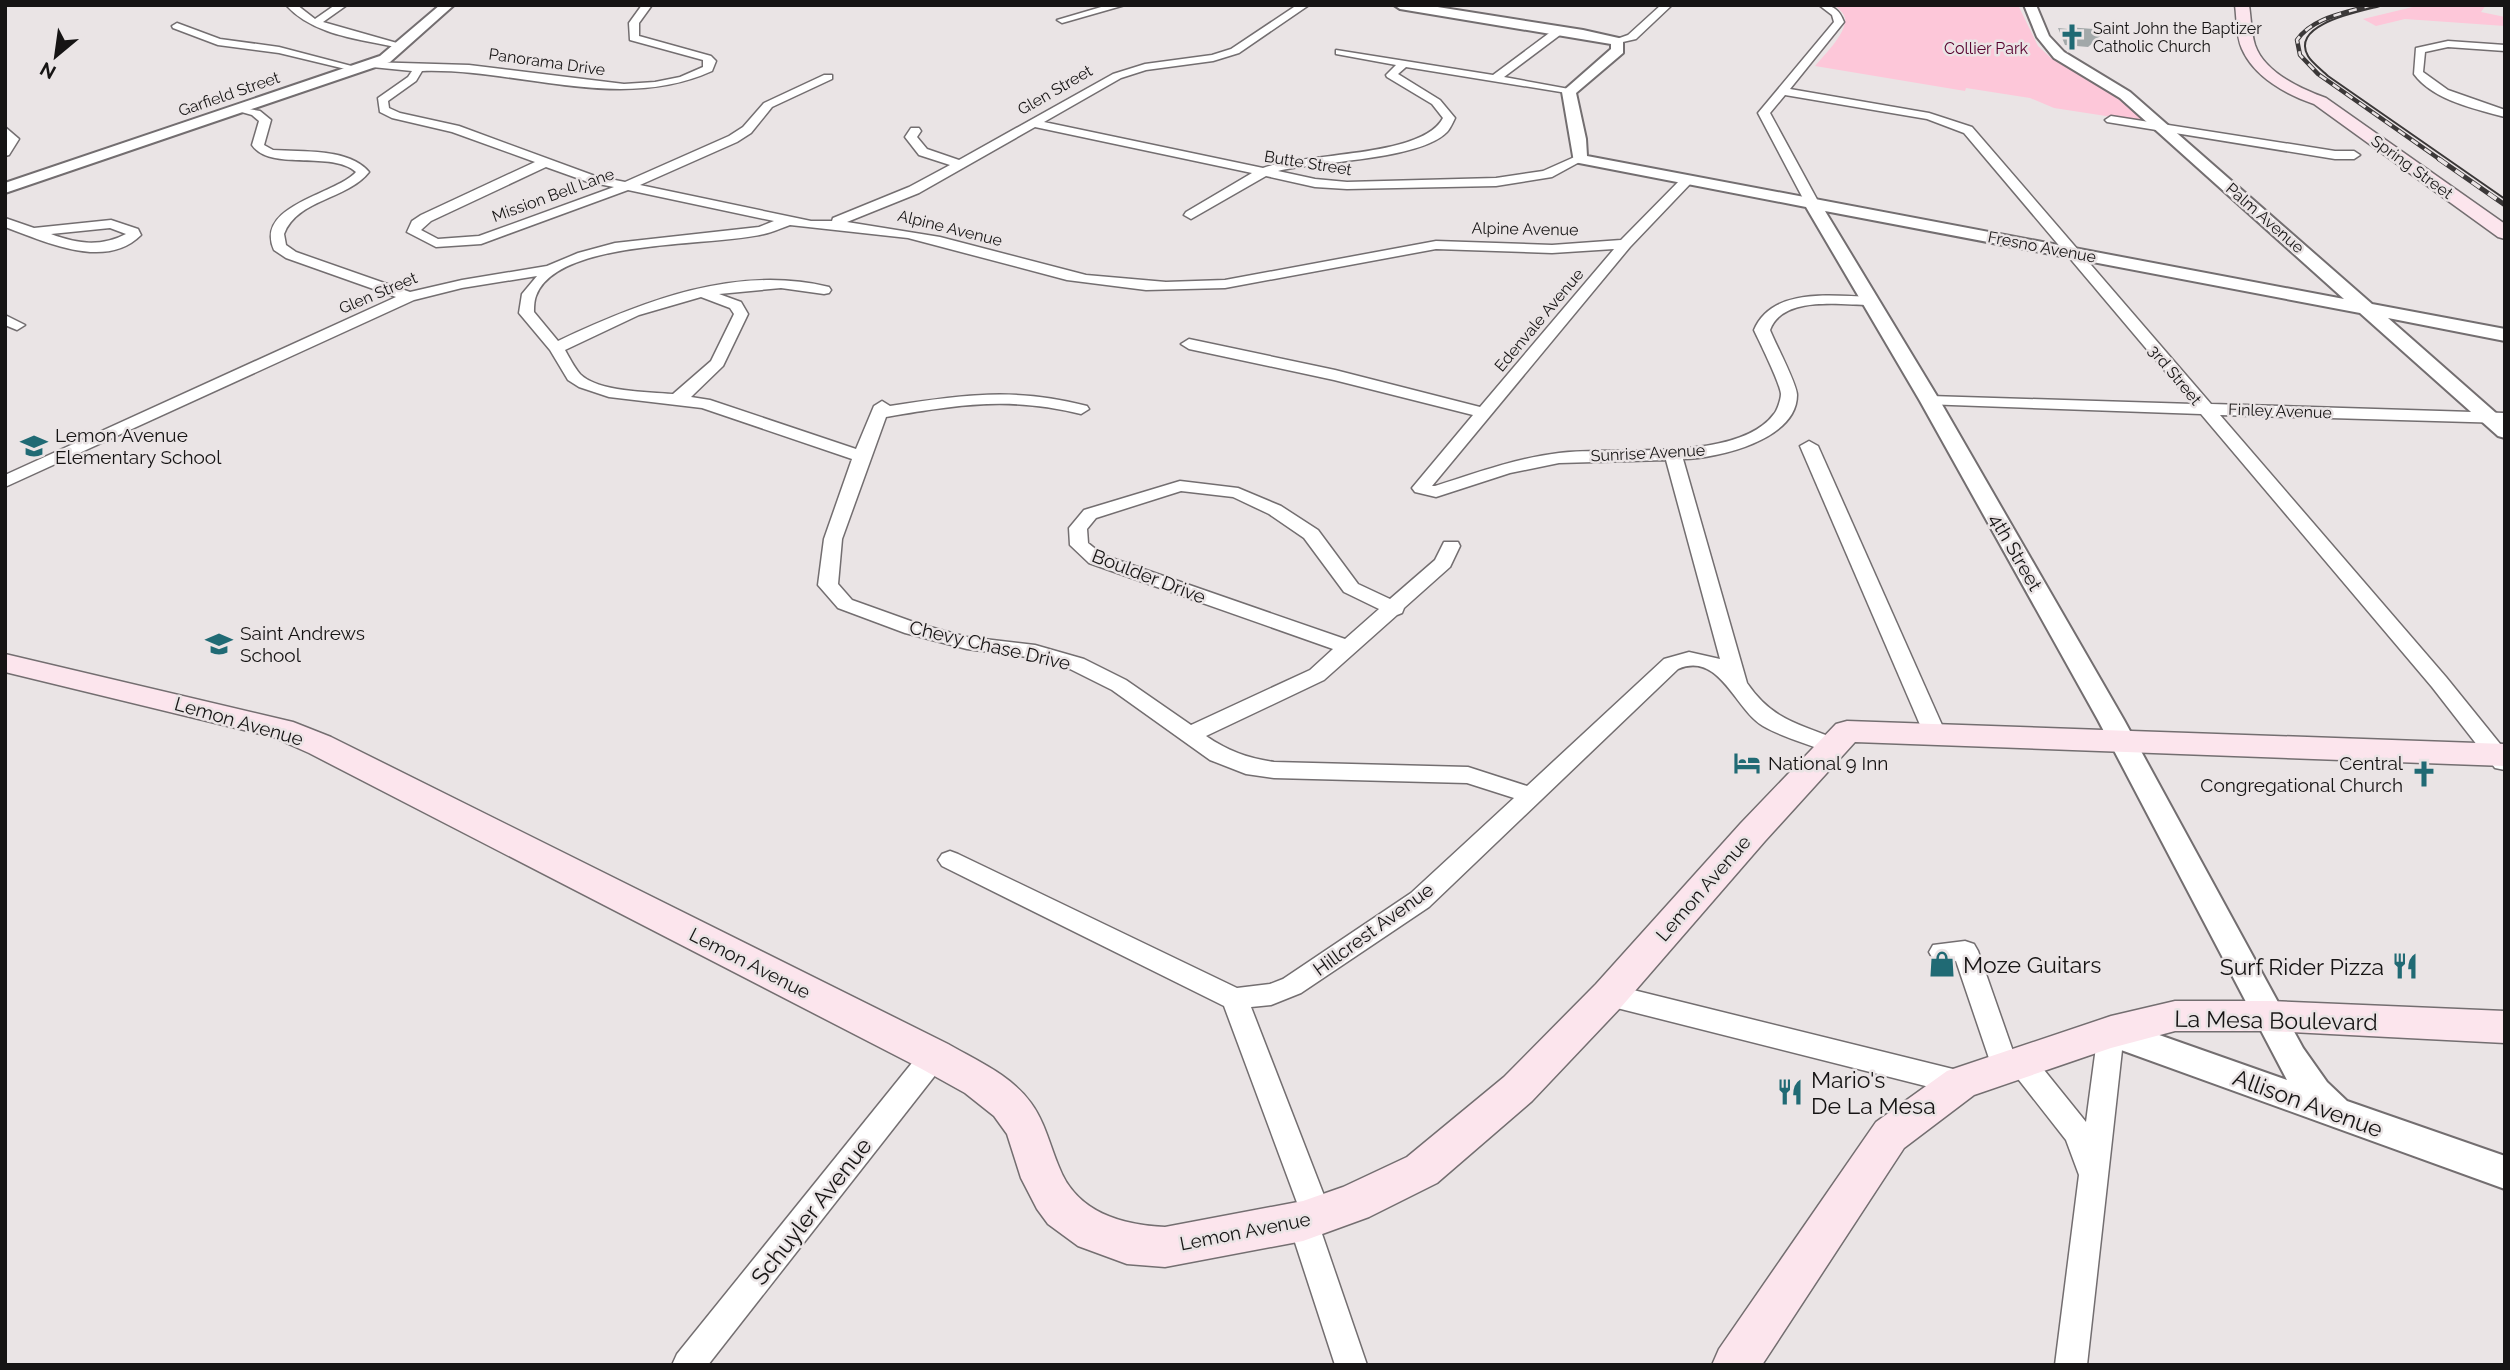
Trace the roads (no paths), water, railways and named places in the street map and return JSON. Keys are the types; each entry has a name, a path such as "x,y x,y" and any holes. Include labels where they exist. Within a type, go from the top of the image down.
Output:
{"main road":[{"name":"Spring Street","path":"2242,5 2249,49 2258,62 2305,96 2320,101 2505,233"},
{"name":"Spring Street","path":"2272,55 2293,76 2325,97 2320,101"},
{"name":"Lemon Avenue","path":"5,663 282,730 320,745 934,1056 986,1085 1001,1098 1026,1129 1041,1175 1060,1208 1075,1221 1107,1239 1145,1247 1165,1247 1310,1219 1354,1203 1422,1170 1518,1089 1609,995 1847,731 2502,758"},
{"name":"La Mesa Boulevard","path":"1735,1365 1890,1136 1961,1083 2111,1032 2175,1016 2270,1016 2505,1027"}],"street":[{"path":"290,5 300,17 315,23 399,45"},
{"path":"315,23 342,5"},
{"name":"Garfield Street","path":"5,188 385,59 448,5"},
{"name":"Panorama Drive","path":"419,68 471,68 609,87 673,81 708,69 711,61 703,56 648,44 635,38 634,23 647,5"},
{"path":"1062,20 1120,5"},
{"name":"Glen Street","path":"828,224 902,196 1117,76 1157,65 1213,58 1235,51 1304,5"},
{"path":"1400,5 1560,30 1618,43 1632,37 1667,5"},
{"name":"4th Street","path":"1824,5 1836,14 1839,22 1765,113 1812,203 1930,401 2122,741 2291,1058 2309,1084 2336,1113"},
{"name":"Palm Avenue","path":"2030,5 2042,36 2065,59 2125,95 2164,128 2368,309 2497,417 2505,432"},
{"path":"177,26 218,42 279,50 365,67 419,68"},
{"path":"1494,79 1560,30"},
{"path":"1569,92 1618,50 1618,43"},
{"path":"2505,48 2448,44 2420,50 2417,72 2424,81 2446,93 2505,114"},
{"path":"1340,52 1569,92"},
{"path":"1191,215 1265,172 1291,164 1397,148 1442,132 1448,125 1448,118 1436,102 1391,75 1404,63"},
{"name":"Alpine Avenue","path":"419,68 412,79 382,100 384,110 396,116 455,129 587,177 811,225 881,229 1076,278 1200,286 1235,283 1436,245 1552,249 1625,244"},
{"name":"Mission Bell Lane","path":"544,163 426,218 417,224 414,232 436,243 471,242 627,186 733,139 747,130 768,105 828,77"},
{"name":"3rd Street","path":"1782,91 1929,116 1968,130 2502,758"},
{"path":"1569,92 1579,139 1578,159"},
{"path":"242,109 256,113 265,120 258,145 260,148 270,153 342,160 354,164 363,172 352,183 305,204 286,217 277,240 279,247 291,255 409,298"},
{"path":"2112,120 2336,155 2354,155"},
{"name":"Butte Street","path":"1033,123 1341,186 1489,183 1542,176 1578,159"},
{"path":"5,130 13,139 5,152"},
{"path":"915,131 911,136 923,152 960,164"},
{"name":"Fresno Avenue","path":"1578,159 2505,335"},
{"name":"Edenvale Avenue","path":"1421,488 1625,244 1688,179"},
{"name":"Glen Street","path":"5,482 409,298 451,286 550,270 583,256 615,247 762,231 789,220"},
{"path":"5,222 35,232 86,249 116,244 134,235 133,232 111,224 35,232"},
{"path":"550,270 529,294 525,308 528,318 556,348 574,377 592,387 704,403 861,457 880,410 999,396 1044,399 1080,409"},
{"path":"556,348 635,312 705,294 768,283 785,283 824,290"},
{"path":"677,399 707,377 723,360 741,314 736,304 705,294"},
{"name":"Sunrise Avenue","path":"1421,488 1436,492 1506,469 1559,458 1672,454 1726,448 1766,431 1783,415 1789,394 1762,330 1770,314 1783,307 1809,301 1871,301"},
{"path":"1189,344 1335,375 1485,413"},
{"name":"Finley Avenue","path":"1930,401 2497,417"},
{"path":"1809,446 1935,734"},
{"name":"Hillcrest Avenue","path":"1672,454 1737,683"},
{"name":"Chevy Chase Drive","path":"861,457 833,539 828,585 845,604 912,629 967,643 1034,652 1077,664 1119,685 1218,755 1259,768 1468,775 1530,795"},
{"name":"Boulder Drive","path":"1350,648 1096,559 1079,545 1078,528 1090,514 1180,486 1238,493 1275,510 1311,534 1351,588 1395,608"},
{"path":"1190,734 1317,675 1443,563 1451,546"},
{"name":"Hillcrest Avenue","path":"1236,999 1271,994 1292,986 1420,900 1671,664 1683,659 1707,660 1727,673 1754,709 1771,721 1833,746"},
{"path":"950,860 1236,999 1310,1219 1351,1365"},
{"path":"1942,952 1965,951 2013,1065 2078,1133 2093,1174"},
{"path":"1609,995 1961,1083"},
{"path":"2071,1365 2111,1032"},
{"name":"Allison Avenue","path":"2111,1032 2505,1173"},
{"name":"Schuyler Avenue","path":"688,1365 934,1056"}],"tram line":[{"path":"2384,5 2346,15 2318,27 2309,35 2305,45 2308,56 2328,76 2505,199"}],"railway":[{"path":"2372,5 2331,17 2312,26 2297,40 2300,55 2318,74 2442,161"},
{"path":"2439,159 2505,205"}],"place":[{"name":"Saint John the Baptizer Catholic Church","path":"2072,37"},
{"name":"Lemon Avenue Elementary School","path":"34,446"},
{"name":"Saint Andrews School","path":"219,644"},
{"name":"National 9 Inn","path":"1747,763"},
{"name":"Central Congregational Church","path":"2424,774"},
{"name":"Moze Guitars","path":"1942,964"},
{"name":"Surf Rider Pizza","path":"2405,966"},
{"name":"Mario's De La Mesa","path":"1790,1092"}],"park label":[{"name":"Collier Park","path":"1986,48"}]}
